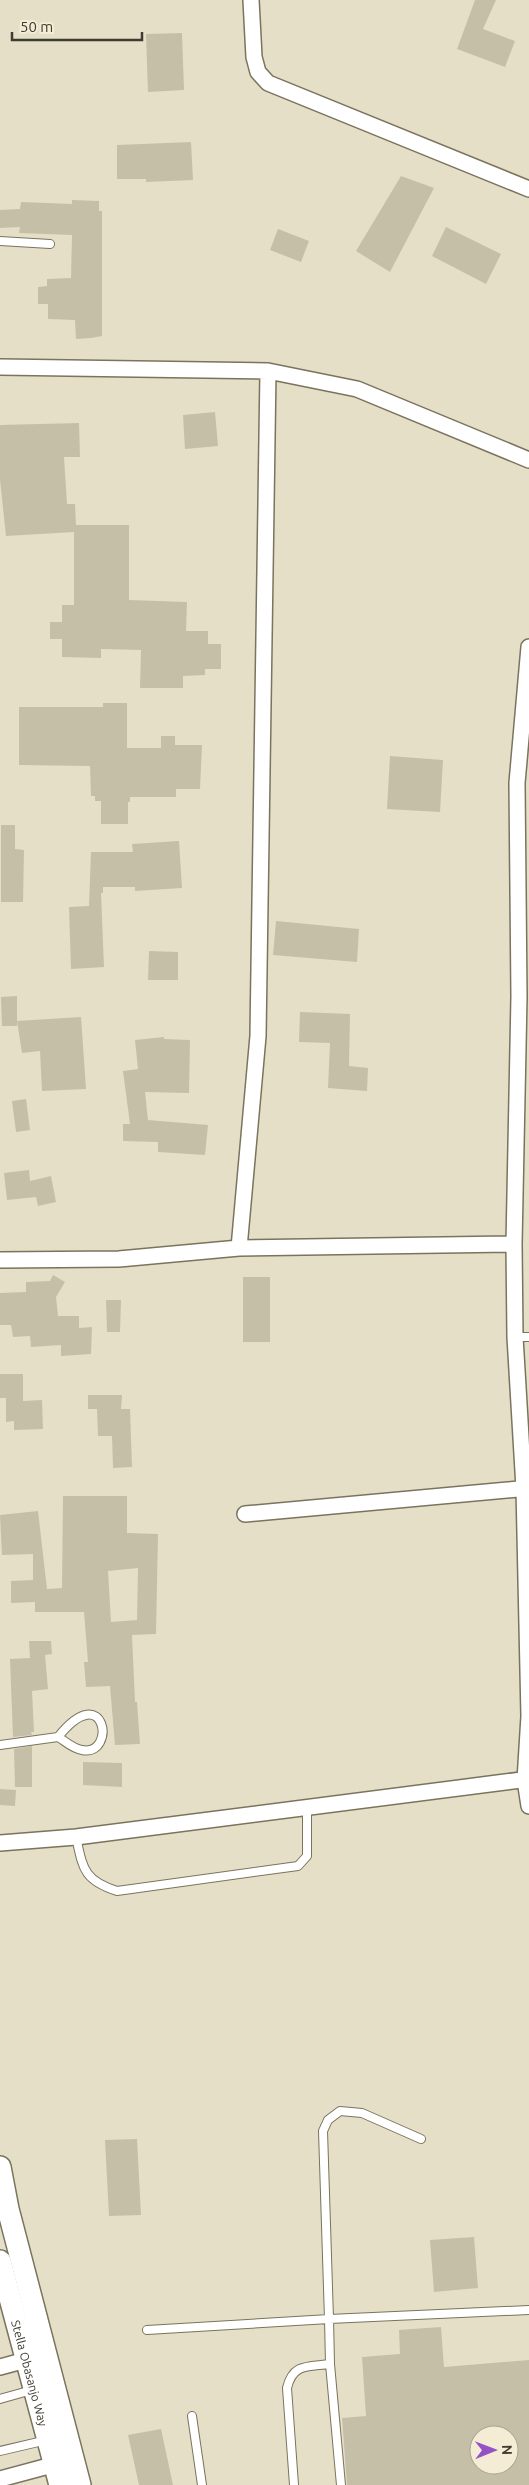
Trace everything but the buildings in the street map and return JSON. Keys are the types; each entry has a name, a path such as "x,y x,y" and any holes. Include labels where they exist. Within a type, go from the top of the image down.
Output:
{"street":[{"path":"251,0 254,57 258,72 268,83 529,189"},
{"path":"0,367 268,371 357,389 529,460"},
{"path":"239,1248 258,1036 268,371"},
{"path":"529,647 517,783 519,997 514,1244 522,1337 526,1488 529,1716 527,1779 529,1806"},
{"path":"0,1260 119,1259 239,1248 514,1244"},
{"path":"245,1514 526,1488"},
{"path":"0,1842 76,1837 527,1779"},
{"path":"0,2167 8,2209 80,2485"},
{"name":"Stella Obasanjo Way","path":"0,2261 34,2390 56,2464 60,2485"},
{"path":"0,2367 26,2360"},
{"path":"0,2478 56,2464"}],"lane":[{"path":"0,242 50,244"},
{"path":"0,1745 58,1737 79,1750 86,1751 99,1744 103,1736 101,1722 88,1713 82,1714 72,1720 58,1737"},
{"path":"76,1837 84,1871 99,1885 116,1890 298,1866 307,1856 308,1807"},
{"path":"341,2485 330,2364 323,2131 328,2120 340,2111 362,2113 421,2139"},
{"path":"146,2330 529,2310"},
{"path":"294,2485 287,2388 290,2376 297,2368 330,2364"},
{"path":"0,2399 34,2390"},
{"path":"192,2416 202,2485"},
{"path":"0,2451 48,2440"}]}
